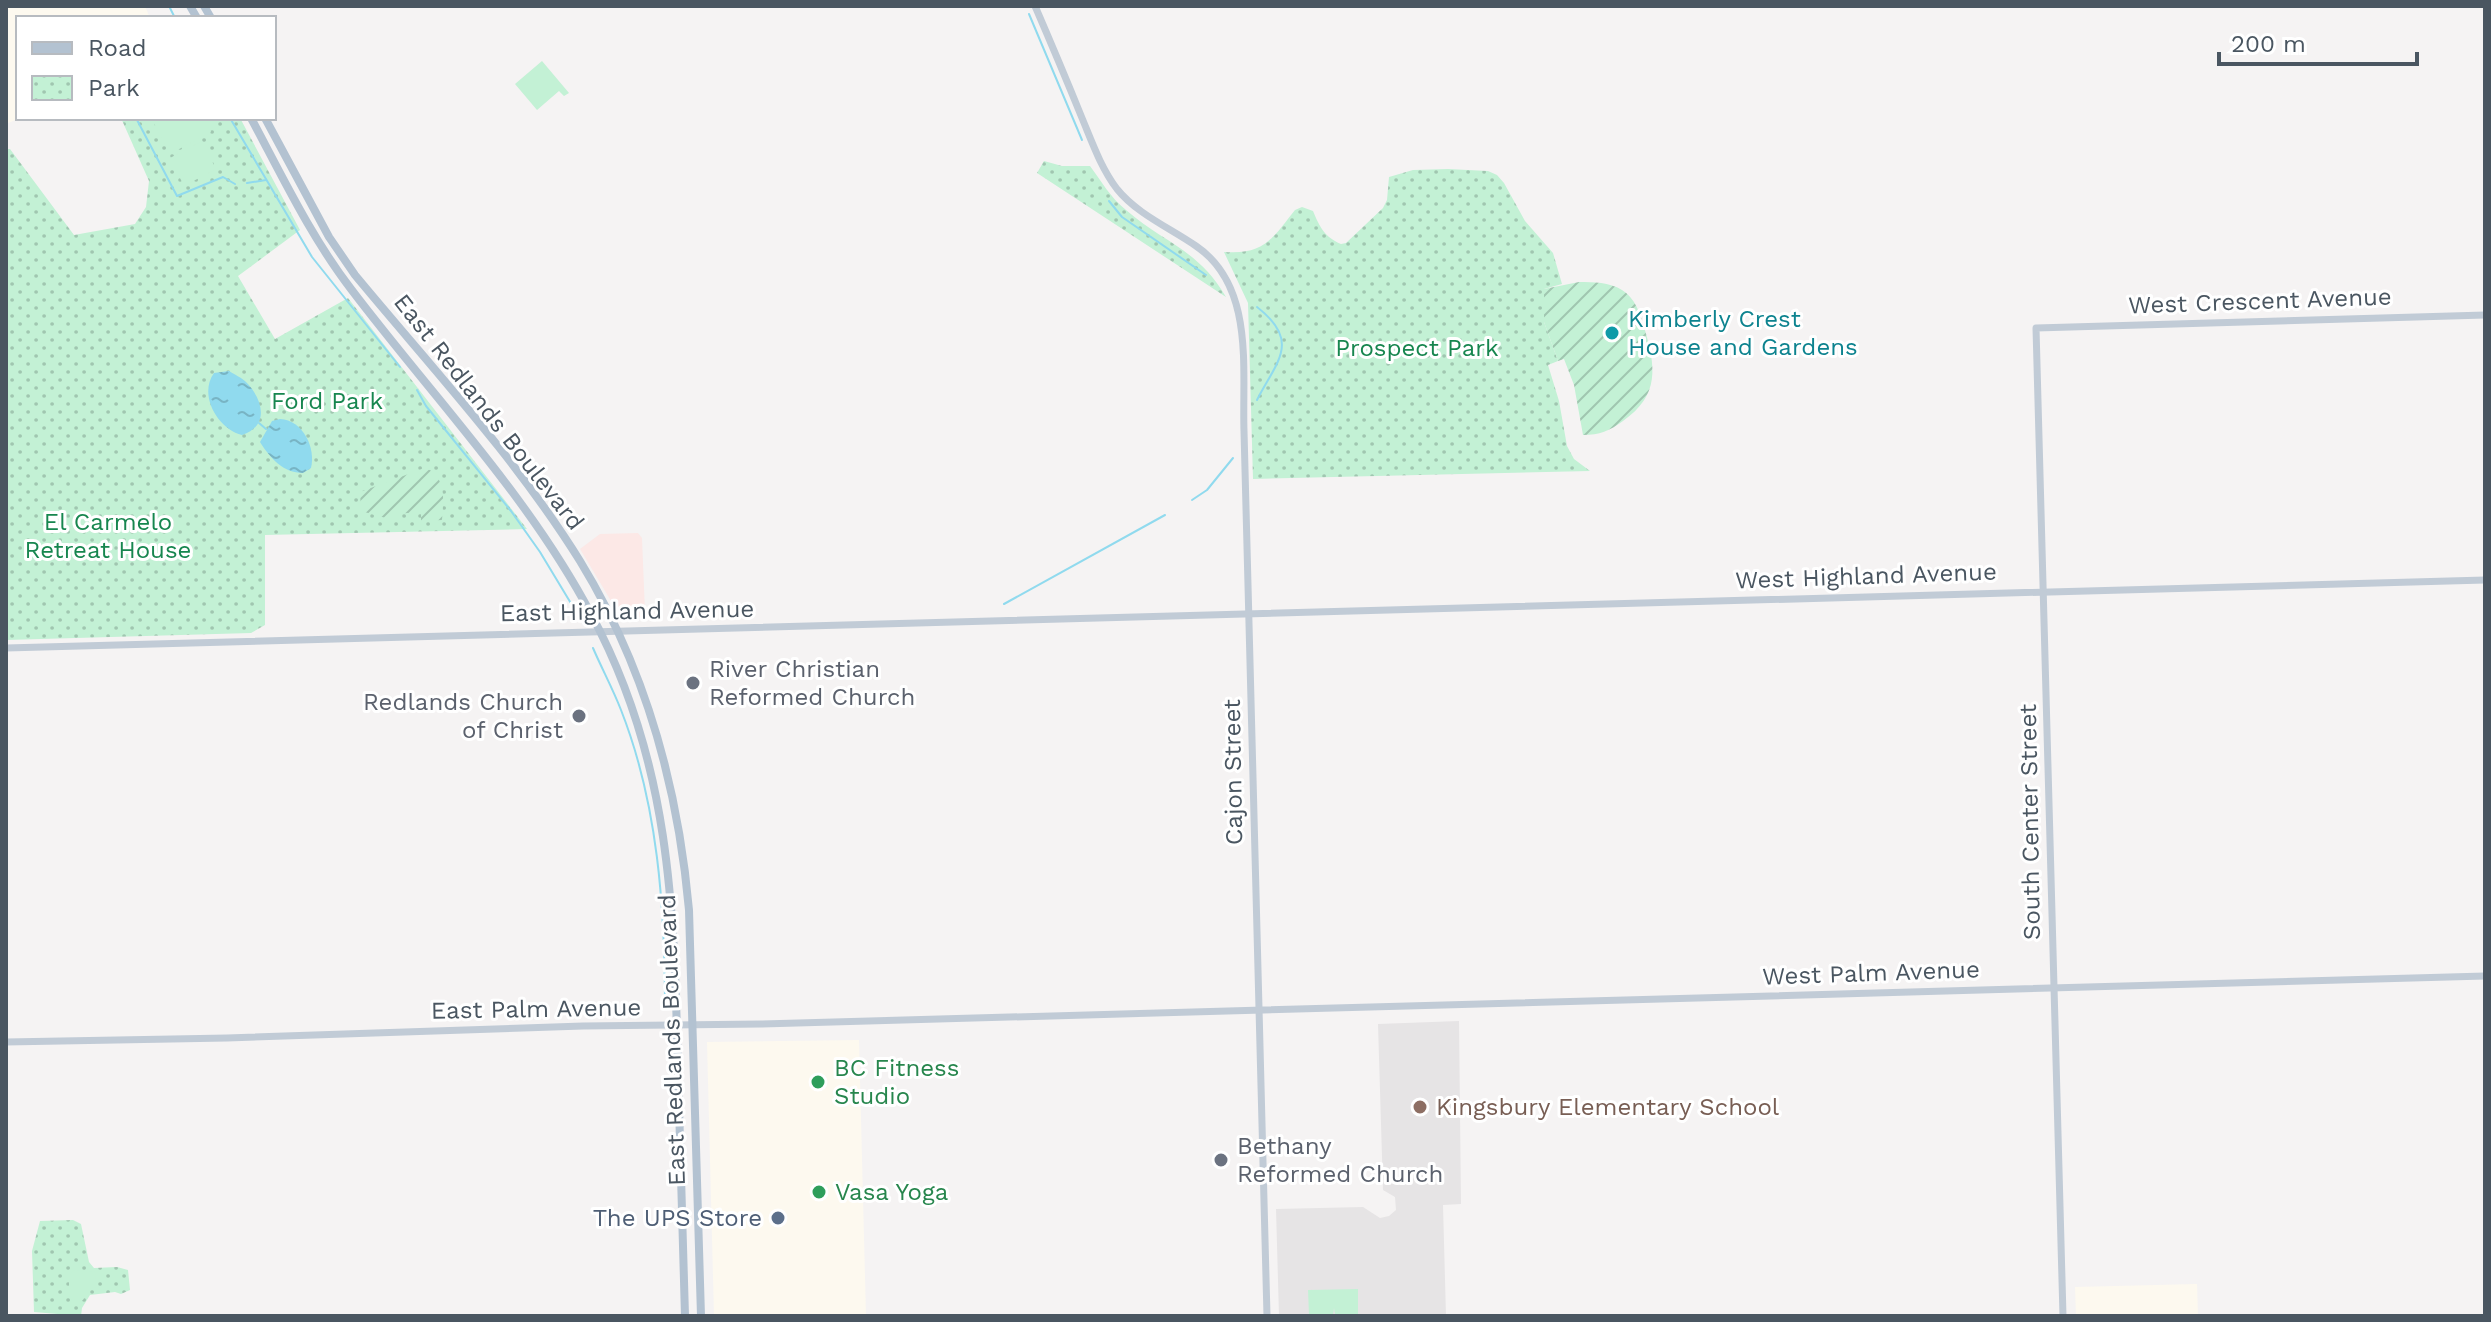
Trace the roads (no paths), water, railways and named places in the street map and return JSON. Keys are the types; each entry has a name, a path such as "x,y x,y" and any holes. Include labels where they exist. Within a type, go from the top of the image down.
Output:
{"main road":[{"name":"East Redlands Boulevard","path":"252,120 324,251 350,288 555,551 599,630 631,704 656,788 673,903 685,1316"},
{"name":"East Redlands Boulevard","path":"266,120 329,237 355,275 539,499 580,562 616,630 654,724 672,787 689,910 701,1316"}],"street":[{"name":"Cajon Street","path":"1035,6 1099,157 1117,189 1128,200 1211,257 1228,279 1236,299 1249,615 1267,1316"},
{"name":"West Crescent Avenue","path":"2036,328 2485,315"},
{"name":"South Center Street","path":"2036,328 2063,1316"},
{"name":"West Highland Avenue","path":"1249,615 2485,580"},
{"name":"East Highland Avenue","path":"6,648 1249,615"},
{"name":"West Palm Avenue","path":"1259,1010 2485,976"},
{"name":"East Palm Avenue","path":"6,1042 1259,1010"}],"water":[{"path":"229,371 246,382 260,404 257,425 242,435 233,432 218,419 210,401 208,391 214,373"},
{"path":"280,419 295,424 306,436 312,460 311,468 303,473 278,464 260,442 272,421"}],"waterway":[{"path":"169,6 174,16"},
{"path":"1029,14 1082,140"},
{"path":"137,120 177,196 223,177 235,184"},
{"path":"231,120 312,257 400,367"},
{"path":"247,183 266,180"},
{"path":"1109,201 1122,217 1206,275"},
{"path":"1257,307 1271,319 1282,342 1277,363 1257,400"},
{"path":"417,390 426,406 511,511 578,615"},
{"path":"259,423 266,429"},
{"path":"1192,500 1207,490 1233,458"},
{"path":"1004,604 1165,515"},
{"path":"593,648 634,746 651,819 661,895 665,1008"}],"place":[{"name":"Kimberly Crest House and Gardens","path":"1612,333"},
{"name":"River Christian Reformed Church","path":"693,683"},
{"name":"Redlands Church of Christ","path":"579,716"},
{"name":"BC Fitness Studio","path":"818,1082"},
{"name":"Kingsbury Elementary School","path":"1420,1107"},
{"name":"Bethany Reformed Church","path":"1221,1160"},
{"name":"Vasa Yoga","path":"819,1192"},
{"name":"The UPS Store","path":"778,1218"}],"park label":[{"name":"Prospect Park","path":"1417,348"},
{"name":"Ford Park","path":"327,401"},
{"name":"El Carmelo Retreat House","path":"108,536"}]}
